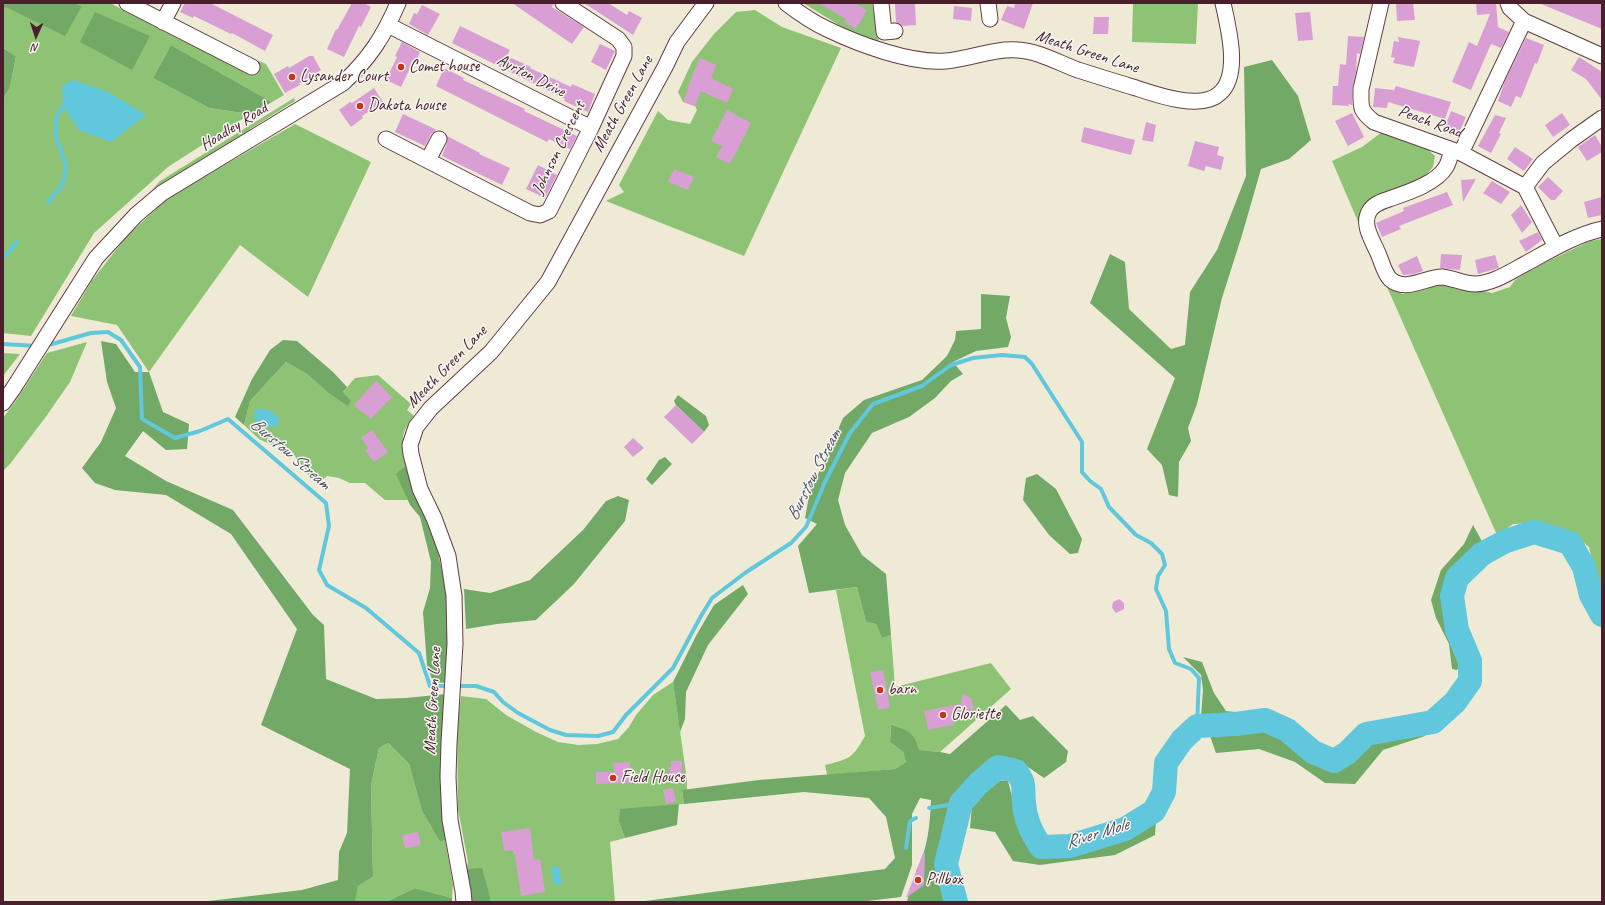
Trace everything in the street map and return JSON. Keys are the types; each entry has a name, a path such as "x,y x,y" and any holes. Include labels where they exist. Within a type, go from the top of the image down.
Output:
{"street":[{"path":"127,3 252,67"},
{"path":"163,22 173,3"},
{"name":"Hoadley Road","path":"3,403 96,258 136,214 162,193 343,83 373,52 398,3"},
{"name":"Johnson Crescent","path":"386,139 530,213 540,215 549,211 591,128 624,56 624,47 618,39 563,3"},
{"name":"Meath Green Lane","path":"464,902 450,820 449,743 456,644 454,596 448,556 434,518 420,489 413,464 410,445 416,427 431,408 491,352 548,282 677,42 706,3"},
{"name":"Meath Green Lane","path":"786,3 827,30 871,47 900,56 921,60 946,61 1007,50 1019,50 1031,52 1139,89 1190,101 1212,99 1220,94 1226,85 1230,72 1232,45 1223,3"},
{"path":"881,3 884,32 895,31"},
{"path":"988,3 990,19"},
{"name":"Peach Road","path":"1381,3 1362,89 1361,102 1363,114 1374,122 1457,152 1525,187"},
{"path":"1508,3 1510,8 1524,22 1602,56"},
{"path":"1524,22 1457,152 1436,179 1375,204 1368,212 1366,224 1370,236 1390,278 1398,284 1408,285 1428,279 1443,277 1475,284 1493,280 1510,273 1556,247 1591,231 1602,229"},
{"name":"Ayrton Drive","path":"388,25 591,128"},
{"path":"1556,247 1525,187 1543,163 1570,140 1602,118"},
{"path":"428,160 439,139"}],"green space":[{"path":"3,3 74,3 82,6 65,36 6,7 3,9"},
{"path":"74,3 110,3 177,38 253,74 259,61 266,64 284,95 272,102 171,45 153,78 209,108 250,114 168,167 94,233 31,336 3,333 3,100 10,87 16,56 3,48 3,9 5,7 81,6"},
{"path":"803,3 872,3 879,42 847,30"},
{"path":"1133,3 1198,3 1196,44 1132,42"},
{"path":"755,10 782,27 841,48 744,256 606,201 624,192 619,185 658,111 668,120 690,124 697,110 695,106 683,102 678,92 692,62 714,34 736,12"},
{"path":"95,12 150,36 132,70 80,42"},
{"path":"171,45 272,102 250,114 209,108 153,78"},
{"path":"3,48 16,56 10,87 3,100"},
{"path":"1272,60 1298,96 1311,140 1289,159 1261,169 1222,298 1197,404 1188,428 1191,441 1179,462 1178,497 1169,495 1162,465 1147,449 1175,378 1090,303 1110,254 1125,262 1129,309 1171,349 1185,345 1190,292 1217,250 1246,176 1244,67"},
{"path":"294,98 295,101 250,129 241,142 232,148 220,149 152,190 160,181"},
{"path":"295,124 371,162 308,297 240,245 149,372 117,325 71,316 91,282 126,237 168,198"},
{"path":"1382,132 1424,146 1435,156 1433,167 1423,178 1373,199 1364,210 1359,224 1332,161 1362,147"},
{"path":"1602,239 1602,600 1594,586 1594,568 1589,547 1571,533 1532,523 1513,524 1497,535 1387,287 1403,294 1440,284 1460,290 1492,293 1510,287 1515,280 1538,266 1590,241"},
{"path":"981,294 1010,296 1006,318 1011,337 1008,347 976,351 953,362 963,374 951,381 935,398 909,417 872,433 845,473 838,500 845,525 862,555 886,574 891,635 882,638 876,624 866,622 857,587 809,593 798,546 817,524 805,518 810,491 843,418 864,400 922,380 947,356 955,340 956,331 981,329"},
{"path":"283,340 297,341 333,372 347,387 343,392 351,400 348,406 327,392 307,374 286,362 250,401 244,425 235,417 252,379 270,350"},
{"path":"101,341 116,344 135,372 149,372 163,412 189,424 187,449 166,450 143,431 125,456 166,481 233,510 313,615 324,625 326,679 376,699 446,694 441,774 445,840 440,842 422,811 409,764 388,743 379,748 371,785 373,877 358,886 355,901 369,902 200,902 302,890 338,880 339,852 347,833 350,769 261,725 297,629 231,534 166,495 115,490 95,483 82,468 101,442 116,408 107,382"},
{"path":"87,342 70,382 45,418 3,471 3,418 47,353"},
{"path":"3,353 20,354 3,376"},
{"path":"286,362 307,374 327,392 348,405 351,400 343,392 355,378 378,375 411,404 407,410 414,416 406,428 403,439 403,451 406,465 397,474 408,500 385,500 365,483 350,483 339,478 327,476 317,485 290,449 272,445 259,439 244,425 250,401"},
{"path":"678,395 706,416 709,425 704,432 676,405 674,401"},
{"path":"665,457 672,464 652,485 646,479 659,460"},
{"path":"406,465 417,499 437,547 447,596 448,683 433,682 427,665 423,612 430,588 431,562 420,517 410,505 396,474"},
{"path":"1037,474 1056,489 1082,539 1078,553 1070,554 1049,535 1023,500 1026,478"},
{"path":"618,496 629,500 625,521 574,584 536,620 466,629 464,589 490,593 530,580 583,530 606,501"},
{"path":"1473,525 1483,543 1452,571 1445,583 1444,593 1447,618 1454,642 1462,661 1457,670 1452,669 1449,644 1436,618 1431,600 1441,570 1464,544"},
{"path":"743,585 748,594 708,645 686,692 685,719 680,732 673,682 697,634 714,605"},
{"path":"857,587 866,622 876,624 882,638 891,635 895,687 991,663 1011,689 940,752 918,750 914,740 908,733 891,724 890,742 903,752 906,762 895,769 827,775 825,765 849,757 857,749 865,736 836,590"},
{"path":"1183,657 1202,662 1214,693 1226,711 1244,713 1267,712 1240,720 1242,734 1275,731 1329,768 1344,766 1366,745 1393,736 1421,731 1425,736 1383,750 1355,784 1325,783 1295,762 1259,749 1216,753 1210,736 1200,730 1203,690 1201,675"},
{"path":"673,682 687,780 687,790 682,791 684,804 639,808 619,822 625,838 610,842 615,902 470,902 466,869 468,862 458,809 457,728 461,696 486,699 506,715 536,732 558,742 578,745 597,744 618,739 653,695"},
{"path":"1006,705 1020,720 1033,716 1068,751 1066,762 1044,778 1025,765 1003,761 988,770 957,800 951,830 940,862 944,880 952,902 907,902 910,888 916,890 924,875 916,871 926,845 931,800 920,798 912,814 912,865 901,897 859,902 638,902 885,869 895,858 886,817 869,798 804,792 684,804 682,790 759,780 895,769 906,762 903,752 890,742 891,724 909,732 917,743 919,750 950,754"},
{"path":"388,743 409,764 422,811 440,842 445,840 453,885 452,898 415,888 386,902 354,901 358,886 373,877 371,785 379,748"},
{"path":"994,780 1008,781 1017,816 1031,852 1046,857 1089,849 1156,821 1155,835 1115,855 1040,865 1013,861 995,832 970,828 972,805"},
{"path":"679,804 677,825 625,838 619,822 620,809"},
{"path":"482,868 490,897 489,902 470,902 466,869"},
{"path":"415,888 452,898 452,902 386,902"}],"water":[{"path":"73,80 108,92 146,115 111,142 79,130 63,106 62,86"},
{"path":"257,409 269,410 278,417 279,424 268,428 255,420 254,414"},
{"path":"559,866 562,884 554,885 551,868"}],"building":[{"path":"185,3 210,3 273,35 265,51 232,33 231,34 194,16 193,18 180,12"},
{"path":"352,3 364,3 371,7 361,27 359,26 344,57 327,49 336,29 337,30"},
{"path":"512,3 554,3 552,7 584,27 572,44"},
{"path":"584,3 608,3 627,15 629,11 642,18 633,35"},
{"path":"818,3 854,3 867,10 856,29 844,22 846,19"},
{"path":"1015,3 1033,3 1024,29 1001,20 1007,6 1014,8"},
{"path":"1396,3 1413,3 1415,20 1397,21"},
{"path":"1476,3 1496,3 1498,27 1509,32 1501,48 1491,44 1471,90 1452,82 1469,42 1477,46 1490,14 1477,15"},
{"path":"1602,3 1602,29 1541,4"},
{"path":"895,4 915,4 916,25 902,26 896,22"},
{"path":"422,5 440,14 428,35 409,24 414,13 417,14"},
{"path":"954,6 972,8 971,21 953,19"},
{"path":"1310,12 1313,40 1298,41 1295,13"},
{"path":"1094,17 1109,17 1108,34 1093,34"},
{"path":"460,26 510,50 507,56 531,67 530,68 571,87 572,84 595,94 588,112 452,43"},
{"path":"1348,36 1364,37 1360,54 1357,53 1356,72 1352,89 1352,105 1332,105 1333,86 1338,86 1340,64 1346,65"},
{"path":"1398,37 1420,41 1414,67 1393,63 1395,58 1391,57 1394,41 1399,42"},
{"path":"1526,38 1544,45 1521,98 1516,96 1511,107 1498,101 1505,81"},
{"name":"Comet house","path":"402,42 420,52 414,65 412,64 401,87 386,80 397,57 395,56"},
{"path":"600,44 615,51 606,70 591,62"},
{"name":"Lysander Court","path":"309,56 313,56 321,70 299,83 300,85 285,93 274,74 288,66 289,68"},
{"path":"1579,57 1602,72 1602,100 1586,79 1571,70"},
{"path":"700,58 716,65 711,78 733,89 727,103 701,91 695,106 683,102"},
{"path":"444,68 464,78 463,80 525,109 524,111 577,136 570,149 549,139 547,142 436,86"},
{"path":"1396,86 1451,102 1445,119 1388,102 1387,108 1373,107 1375,88 1394,90"},
{"name":"Dakota house","path":"374,88 383,102 362,116 363,118 351,127 339,110"},
{"path":"727,110 751,123 730,164 716,157 722,146 711,141"},
{"path":"1451,111 1466,117 1458,135 1444,129"},
{"path":"1352,113 1364,137 1348,146 1335,121"},
{"path":"1562,113 1570,125 1553,137 1545,125"},
{"path":"403,114 435,129 436,131 431,134 425,146 395,132"},
{"path":"1495,115 1506,118 1499,133 1501,134 1491,153 1478,146"},
{"path":"1146,122 1156,125 1153,142 1142,140"},
{"path":"1084,127 1135,140 1131,155 1081,142"},
{"path":"1595,135 1602,147 1602,152 1587,161 1578,147"},
{"path":"447,136 480,153 479,154 510,168 502,185 442,156 447,143"},
{"path":"1195,141 1219,147 1217,155 1224,157 1221,170 1206,166 1204,171 1188,166"},
{"path":"1515,147 1533,159 1524,171 1507,159"},
{"path":"538,165 557,175 545,198 526,189"},
{"path":"674,169 694,177 688,190 668,182"},
{"path":"1548,177 1563,191 1555,200 1551,200 1538,187"},
{"path":"1476,179 1463,202 1461,180"},
{"path":"1492,181 1510,192 1501,204 1483,193"},
{"path":"1447,192 1453,205 1399,226 1401,229 1382,237 1376,223 1404,211 1403,208"},
{"path":"1602,197 1602,215 1588,218 1584,202"},
{"path":"1521,205 1532,222 1522,233 1511,215"},
{"path":"1538,232 1542,240 1526,252 1519,241"},
{"path":"1441,254 1462,255 1460,270 1440,268"},
{"path":"1495,255 1499,268 1478,274 1475,260"},
{"path":"1417,256 1423,271 1403,275 1398,265"},
{"path":"376,381 392,397 371,419 354,405"},
{"path":"676,405 704,432 692,444 664,417"},
{"path":"372,430 388,452 374,462 365,450 368,448 361,438"},
{"path":"633,438 644,448 633,457 624,447"},
{"path":"1119,599 1124,603 1124,609 1116,613 1112,608 1113,602"},
{"name":"barn","path":"883,670 890,707 878,710 870,672"},
{"name":"Gloriette","path":"963,693 971,698 974,709 961,712 962,719 953,721 953,725 928,730 924,711 959,704 960,708"},
{"path":"671,761 682,761 682,779 669,779 669,767 671,767"},
{"name":"Field House","path":"630,762 630,783 596,784 596,772 614,772 613,763"},
{"path":"673,788 676,801 666,804 663,790"},
{"path":"530,828 534,860 540,859 545,892 521,896 515,854 513,854 513,850 504,851 501,832"},
{"path":"418,832 421,845 405,848 402,835"},
{"path":"923,853 925,853 924,885 906,898"}],"waterway":[{"path":"48,202 63,184 66,165 56,137 56,118 63,106"},
{"path":"3,258 17,242"},
{"name":"Burstow Stream","path":"45,346 91,333 108,332 121,340 140,367 142,419 175,438 200,431 228,419 326,503 329,526 319,570 327,585 366,608 419,653 430,686 449,686"},
{"name":"Burstow Stream","path":"3,344 37,346"},
{"name":"Burstow Stream","path":"455,686 476,686 494,692 503,702 518,713 550,730 566,735 598,736 613,732 626,715 673,668 712,598 745,573 791,543 806,527 825,482 850,433 873,404 922,386 951,365 973,358 1002,355 1025,357 1032,364 1082,442 1082,472 1090,481 1101,489 1109,507 1136,535 1151,543 1162,554 1165,565 1158,576 1156,589 1166,611 1169,649 1175,663 1191,669 1199,678 1197,726"},
{"name":"River Mole","path":"956,902 946,864 961,803 979,783 998,767 1016,771 1022,780 1027,821 1041,847 1070,846 1125,829 1154,811 1164,792 1166,763 1182,740 1197,726 1236,724 1265,720 1287,730 1313,752 1334,761 1347,753 1366,734 1433,722 1455,702 1470,681 1470,661 1457,630 1452,596 1457,578 1482,554 1506,541 1534,532 1570,543 1584,567 1591,595 1602,615"},
{"path":"929,808 961,803"},
{"path":"906,848 910,821 916,818"}],"place":[{"name":"Comet house","path":"401,67"},
{"name":"Lysander Court","path":"292,77"},
{"name":"Dakota house","path":"360,106"},
{"name":"barn","path":"880,690"},
{"name":"Gloriette","path":"943,715"},
{"name":"Field House","path":"613,778"},
{"name":"Pillbox","path":"918,880"}]}
